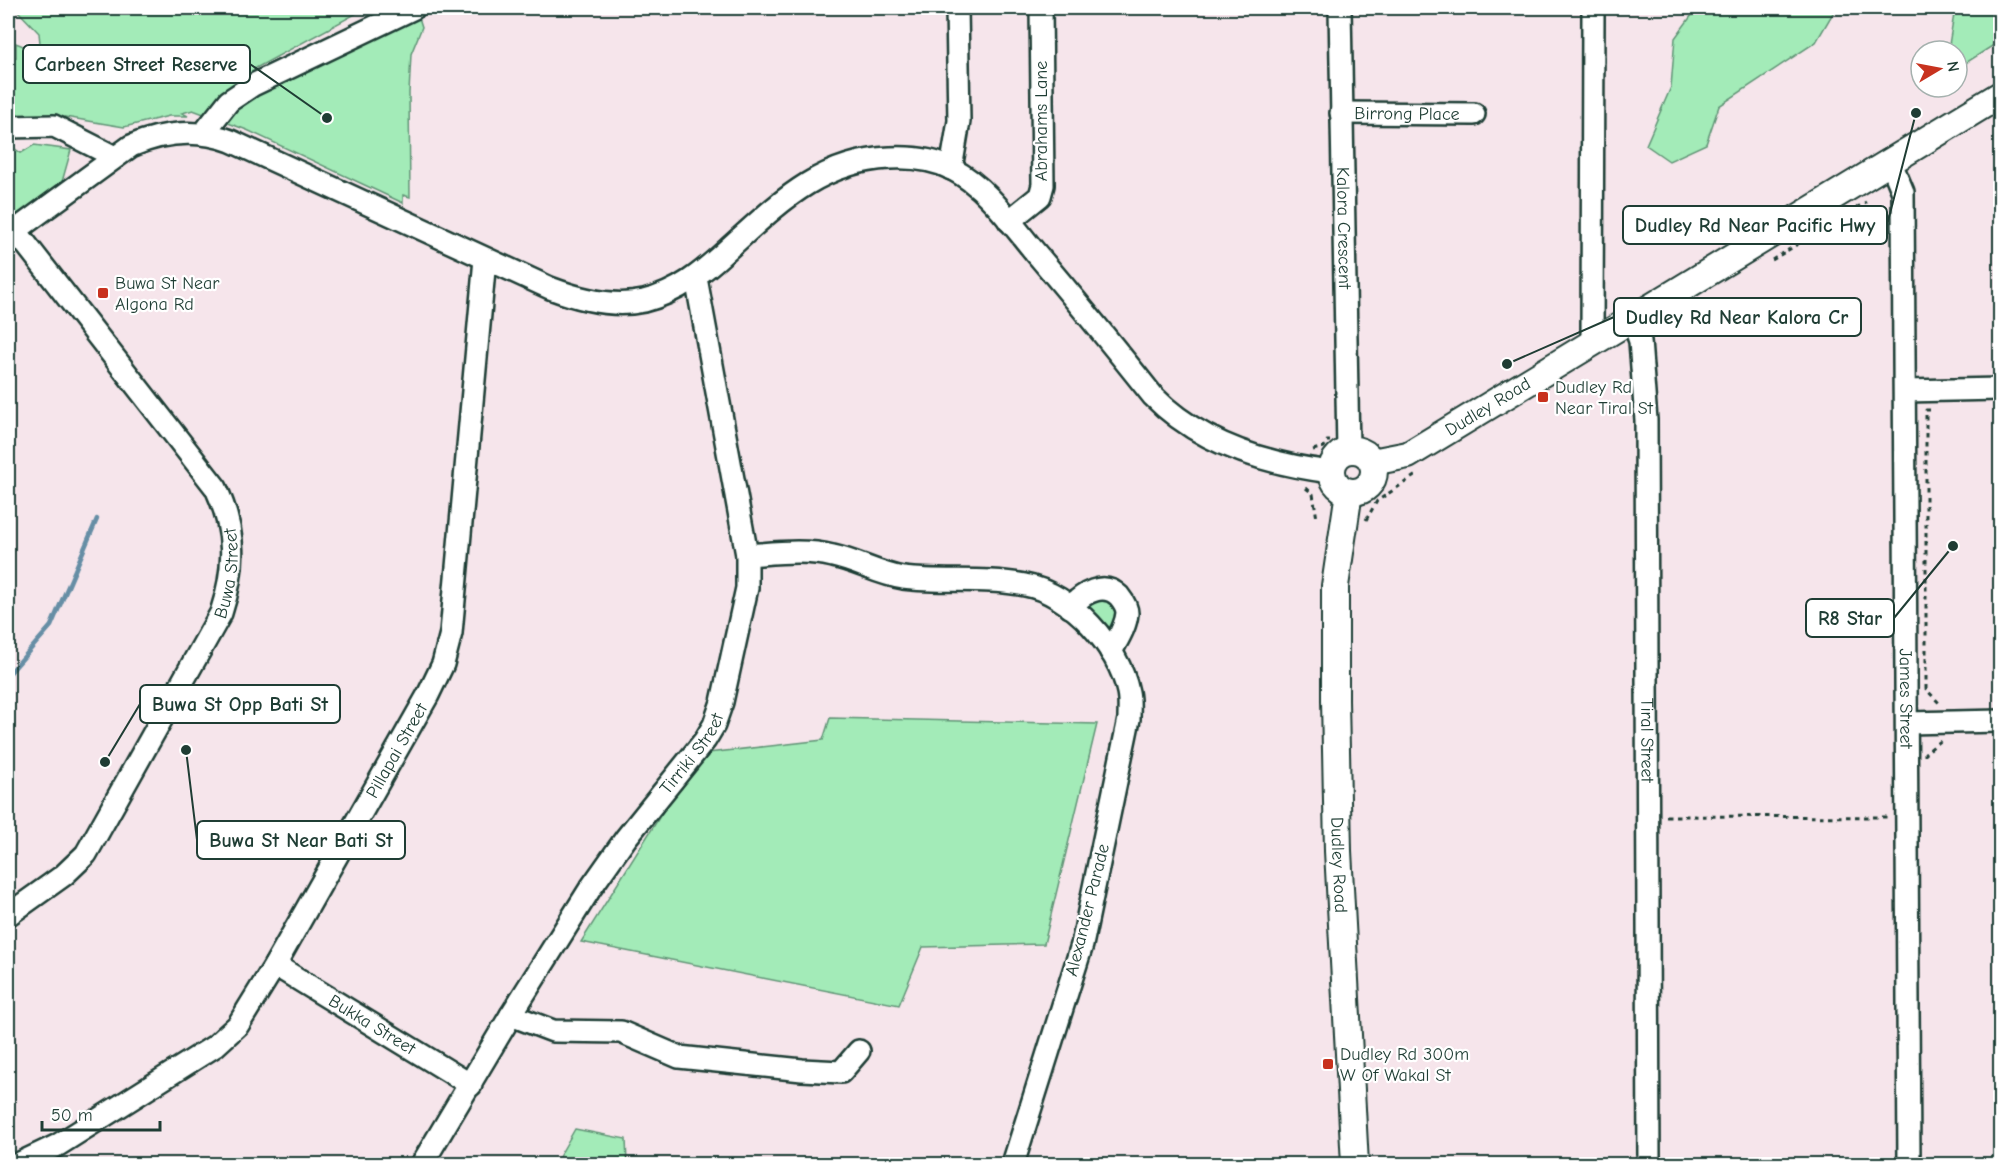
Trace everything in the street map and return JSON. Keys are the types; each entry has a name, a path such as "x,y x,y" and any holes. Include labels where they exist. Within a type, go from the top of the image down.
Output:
{"main road":[{"name":"Dudley Road","path":"1372,462 1408,455 2001,95"},
{"path":"1339,446 1364,452 1372,462 1374,477 1368,487 1356,493 1337,486 1331,472 1339,446"},
{"name":"Dudley Road","path":"1349,492 1335,586 1335,700 1338,851 1355,1164"}],"street":[{"path":"203,134 229,101 254,85 414,8"},
{"path":"951,169 959,121 957,8"},
{"name":"Abrahams Lane","path":"1009,221 1040,196 1043,185 1041,8"},
{"name":"Kalora Crescent","path":"1339,446 1340,8"},
{"path":"1592,342 1593,8"},
{"name":"Birrong Place","path":"1341,113 1474,114"},
{"path":"8,127 54,126 115,157"},
{"path":"11,233 131,146 147,139 184,132 203,134 231,141 568,295 604,302 641,301 660,296 696,278 783,200 825,173 855,163 905,157 928,161 951,169 995,203 1153,396 1179,420 1253,457 1287,466 1331,472"},
{"name":"James Street","path":"1891,163 1903,192 1909,1164"},
{"name":"Buwa Street","path":"8,915 64,875 86,854 221,613 228,594 233,564 232,534 226,508 216,488 11,233"},
{"name":"Pillapai Street","path":"18,1164 58,1145 215,1046 237,1024 275,965 428,695 442,664 452,633 485,259"},
{"name":"Tirriki Street","path":"422,1164 590,889 626,838 705,740 723,702 747,588 747,555 696,278"},
{"name":"Tiral Street","path":"1632,319 1640,341 1646,420 1649,1164"},
{"path":"1905,391 2001,389"},
{"name":"Alexander Parade","path":"747,555 791,552 832,555 877,572 898,577 1011,582 1029,585 1049,593 1070,607 1092,627 1119,667 1128,692 1129,719 1082,945 1013,1164"},
{"path":"1070,607 1090,591 1105,589 1118,596 1127,610 1123,630 1111,652"},
{"path":"1907,723 2001,721"},
{"name":"Bukka Street","path":"275,965 471,1085"},
{"path":"511,1015 553,1031 621,1032 679,1057 802,1070 841,1072 859,1051"}],"path":[{"path":"1926,410 1926,689 1941,709"},
{"path":"1312,450 1324,447 1327,441 1339,446"},
{"path":"1362,527 1377,501 1425,469"},
{"path":"1306,488 1313,494 1317,519"},
{"path":"1648,816 1907,817"}],"green space":[{"path":"15,8 364,8 254,69 257,74 386,8 416,8 422,27 411,54 410,197 403,195 403,203 247,130 193,110 182,113 188,116 169,116 124,127 59,116 16,116 16,109 8,108 8,55 16,58 16,43 41,53 39,33"},
{"path":"1697,8 1836,8 1816,42 1719,106 1706,144 1669,161 1646,145 1671,87 1675,38"},
{"path":"1955,8 2000,8 2000,41 1969,61 1969,39 1950,39"},
{"path":"8,144 21,153 34,145 71,150 62,182 8,223"},
{"path":"1107,596 1119,609 1114,628 1098,619 1089,604"},
{"path":"830,718 1097,724 1044,944 923,947 899,1005 581,942 699,754 823,740"},
{"path":"575,1129 626,1139 627,1164 555,1164"}],"waterway":[{"path":"8,675 51,626 97,519"}],"place":[{"name":"Dudley Rd Near Pacific Hwy","path":"1916,113"},
{"name":"Carbeen Street Reserve","path":"327,118"},
{"name":"Buwa St Near Algona Rd","path":"103,293"},
{"name":"Dudley Rd Near Kalora Cr","path":"1507,364"},
{"name":"Dudley Rd Near Tiral St","path":"1543,397"},
{"name":"R8 Star","path":"1953,546"},
{"name":"Buwa St Near Bati St","path":"186,750"},
{"name":"Buwa St Opp Bati St","path":"105,762"},
{"name":"Dudley Rd 300m W Of Wakal St","path":"1328,1064"}]}
